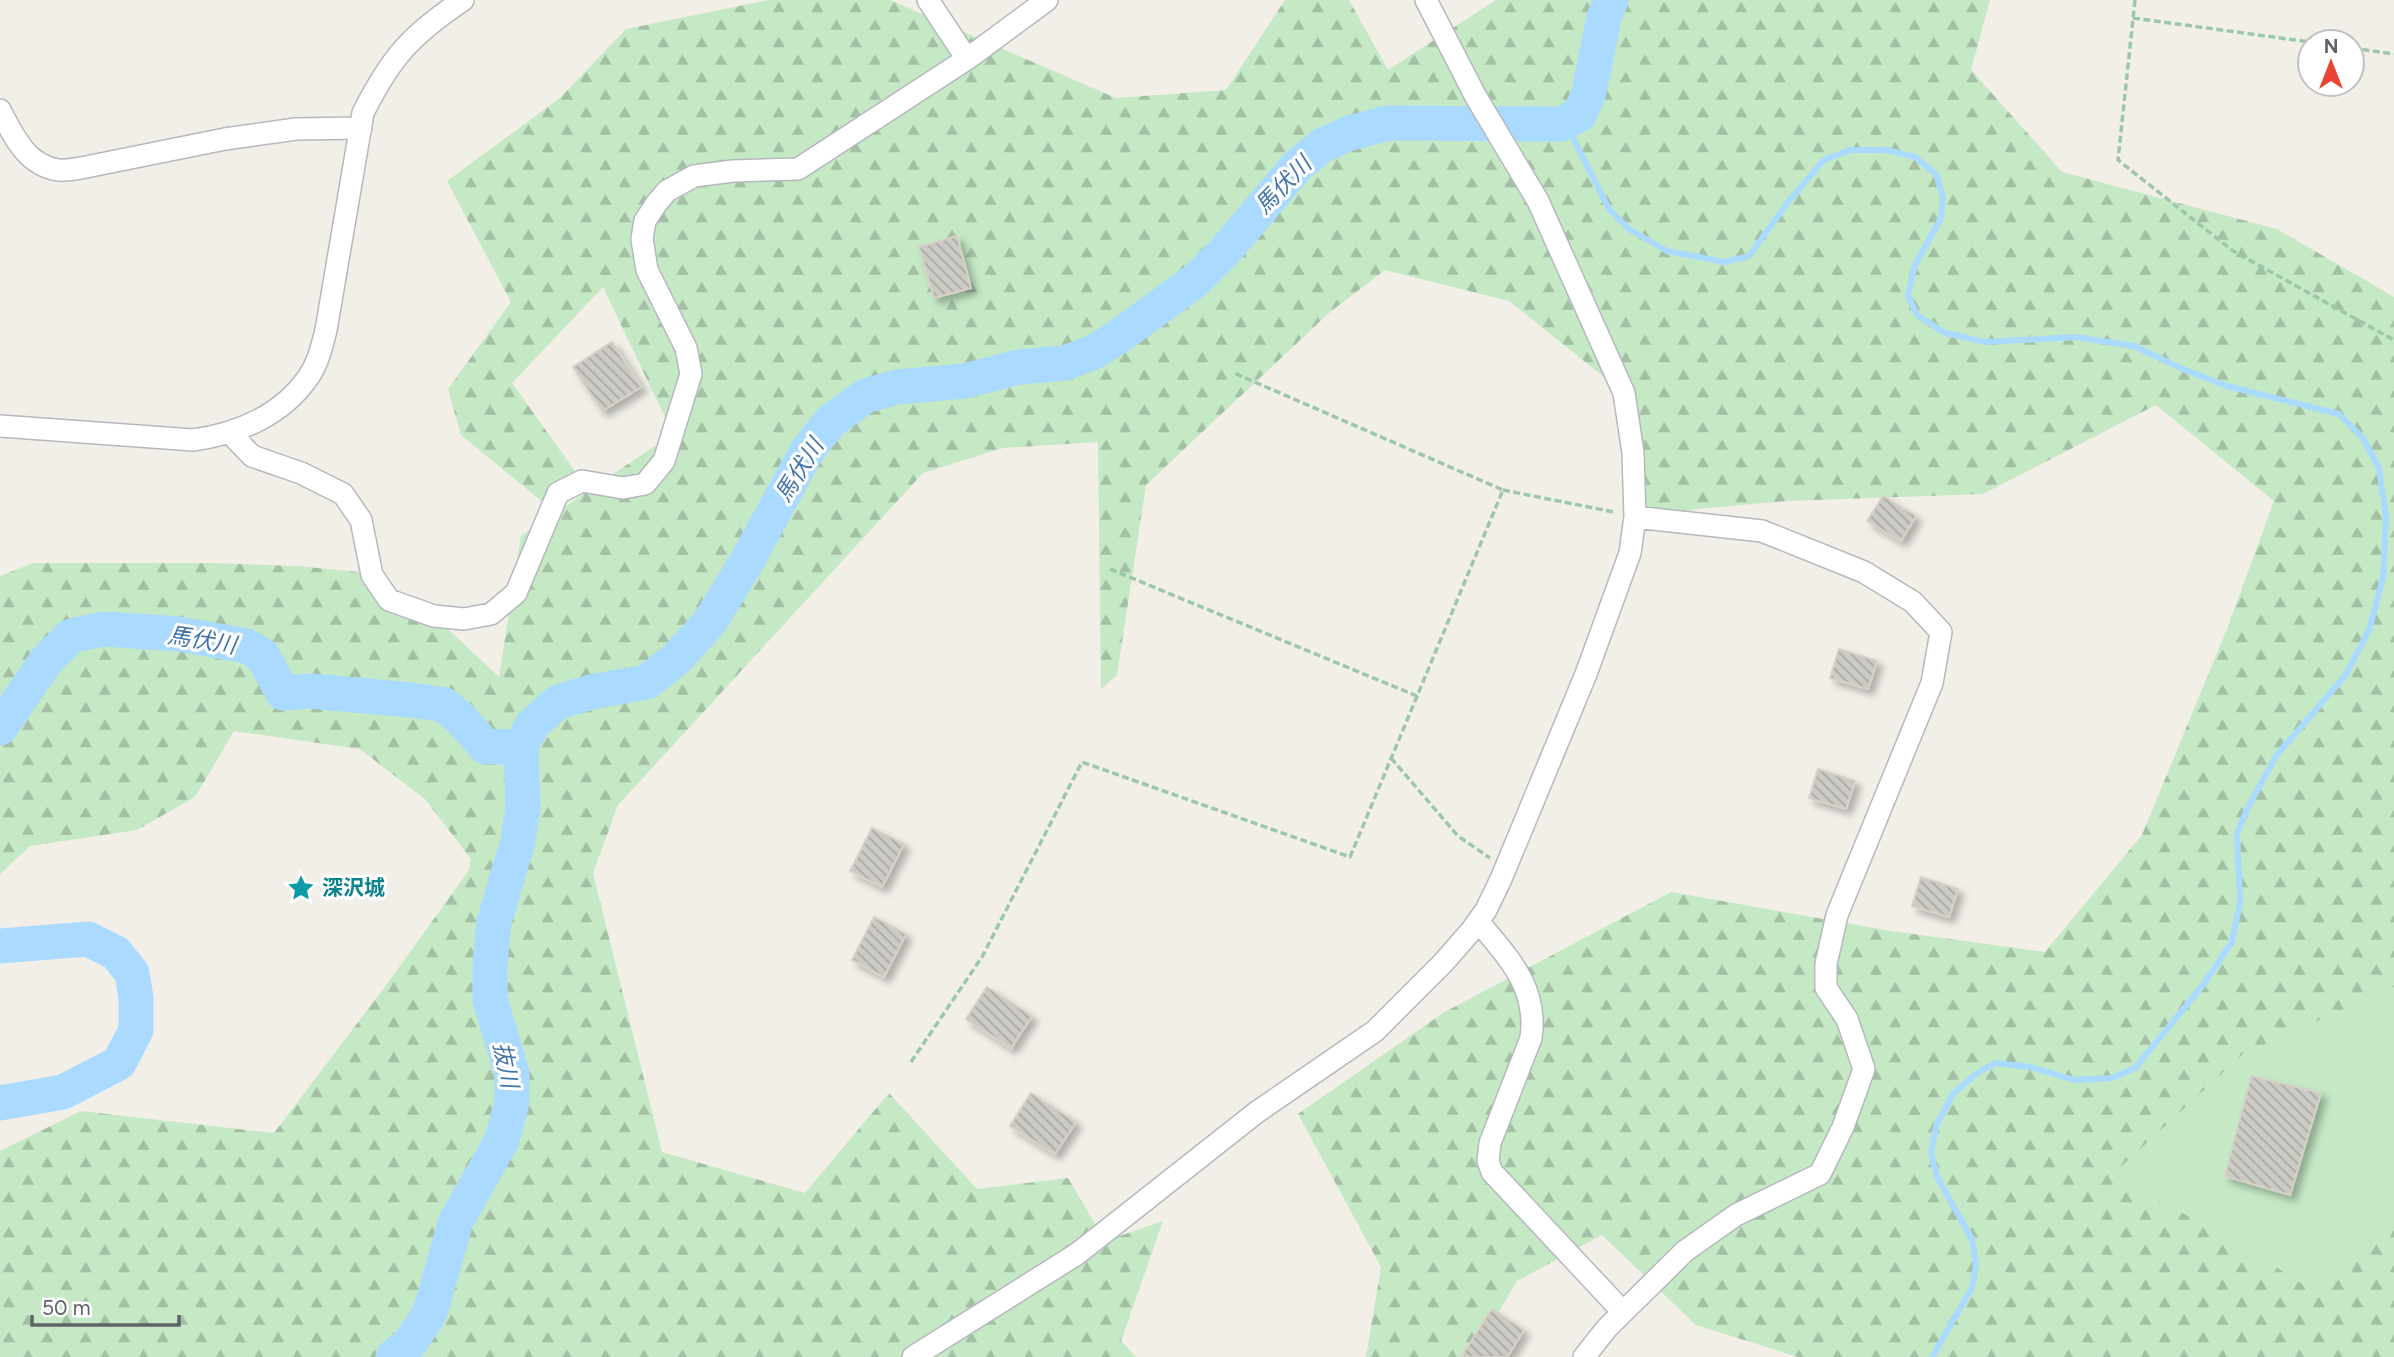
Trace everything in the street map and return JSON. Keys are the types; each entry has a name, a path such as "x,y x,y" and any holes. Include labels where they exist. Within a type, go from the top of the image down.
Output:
{"street":[{"path":"0,426 193,440 230,433 265,417 291,396 309,376 320,354 363,113 397,54 436,18 463,0"},
{"path":"928,0 967,59"},
{"path":"230,433 252,456 301,473 342,494 361,520 372,575 389,600 434,616 464,619 491,614 516,593 558,493 582,481 622,488 645,484 664,461 691,374 686,348 647,270 642,239 645,221 667,191 694,176 733,171 798,169 967,59 1047,0"},
{"path":"913,1357 1077,1254 1257,1112 1375,1031 1443,963 1486,910 1586,674 1630,553 1636,517 1633,453 1624,393 1538,201 1476,97 1426,0"},
{"path":"0,110 21,149 37,161 58,170 296,129 361,128"},
{"path":"1584,1357 1607,1328 1685,1251 1736,1215 1820,1174 1843,1127 1864,1069 1847,1019 1826,988 1826,964 1837,915 1933,683 1941,632 1913,602 1864,572 1762,531 1636,517"},
{"path":"1478,921 1517,969 1531,1000 1534,1020 1531,1038 1490,1143 1489,1161 1492,1172 1623,1312"}],"path":[{"path":"2135,0 2118,160 2233,251 2394,340"},
{"path":"2133,18 2296,41"},
{"path":"2366,50 2394,54"},
{"path":"1234,373 1503,490 1636,517"},
{"path":"911,1062 982,957 1082,762 1350,857 1503,490"},
{"path":"1110,569 1417,696"},
{"path":"1391,758 1458,836 1505,868"}],"green space":[{"path":"769,0 890,0 1116,98 1226,90 1285,0 1349,0 1388,70 1496,0 1990,0 1971,70 2062,172 2277,229 2394,297 2394,987 2243,1054 2111,1176 2234,1240 2307,1287 2394,1212 2394,1357 1798,1357 1696,1325 1602,1235 1517,1281 1472,1357 1366,1357 1381,1267 1298,1114 1443,1013 1671,892 1891,931 2045,952 2142,835 2227,629 2274,501 2156,405 1983,494 1787,501 1696,509 1646,528 1624,393 1509,301 1385,270 1330,312 1146,485 1117,675 1101,689 1098,442 1003,448 923,473 618,805 593,873 662,1152 805,1193 889,1093 977,1189 1068,1178 1105,1241 1163,1221 1121,1341 1136,1357 0,1357 0,1151 81,1111 274,1133 469,870 471,859 425,799 360,749 234,731 195,797 137,830 30,846 0,874 0,576 33,563 212,563 297,566 358,572 434,616 499,677 521,536 673,434 603,287 512,383 582,481 545,504 461,435 448,389 511,302 447,181 560,98 626,29"},
{"path":"2394,987 2394,1212 2307,1287 2111,1176 2243,1054"}],"building":[{"path":"957,236 971,288 934,298 919,247"},
{"path":"612,342 641,387 602,411 573,367"},
{"path":"1883,496 1916,516 1901,541 1867,521"},
{"path":"1839,649 1877,661 1868,689 1830,678"},
{"path":"1818,769 1855,781 1846,809 1809,798"},
{"path":"872,828 904,844 882,887 850,871"},
{"path":"1921,877 1958,889 1949,917 1912,906"},
{"path":"874,917 906,934 884,977 852,960"},
{"path":"987,987 1032,1016 1011,1048 966,1019"},
{"path":"2251,1076 2321,1093 2290,1195 2225,1176"},
{"path":"1031,1093 1076,1122 1055,1154 1010,1126"},
{"path":"1492,1309 1524,1330 1507,1357 1461,1357"}],"waterway":[{"name":"馬伏川","path":"393,1357 410,1343 430,1313 456,1221 502,1140 512,1102 512,1074 490,999 490,963 494,922 518,841 523,807 521,747 532,725 558,702 591,692 647,682 676,659 709,623 746,563 807,451 831,421 865,396 897,387 965,381 1019,367 1065,363 1094,352 1196,280 1225,251 1297,166 1323,145 1350,133 1388,123 1561,124 1580,114 1589,92 1604,18 1611,0"},
{"path":"1565,122 1609,209 1629,229 1667,251 1725,262 1749,256 1788,202 1824,160 1850,150 1886,150 1915,157 1936,174 1943,197 1941,218 1915,265 1908,295 1917,315 1945,333 1985,342 2076,337 2134,346 2227,386 2339,414 2363,438 2379,468 2386,517 2383,578 2369,630 2345,676 2276,756 2247,809 2237,834 2240,902 2232,942 2203,985 2135,1068 2112,1078 2074,1080 2031,1067 1995,1063 1977,1073 1953,1094 1936,1126 1931,1153 1937,1177 1972,1239 1976,1265 1972,1288 1932,1357"},
{"name":"馬伏川","path":"0,728 46,661 71,636 103,629 179,634 247,646 262,655 283,693 310,691 445,705 486,747 521,747"},
{"name":"馬伏川","path":"0,946 88,939 116,953 132,973 136,998 136,1030 119,1063 63,1092 0,1103"}],"place":[{"name":"深沢城","path":"301,888"}],"water label":[{"name":"抜川","path":"506,1065"}]}
